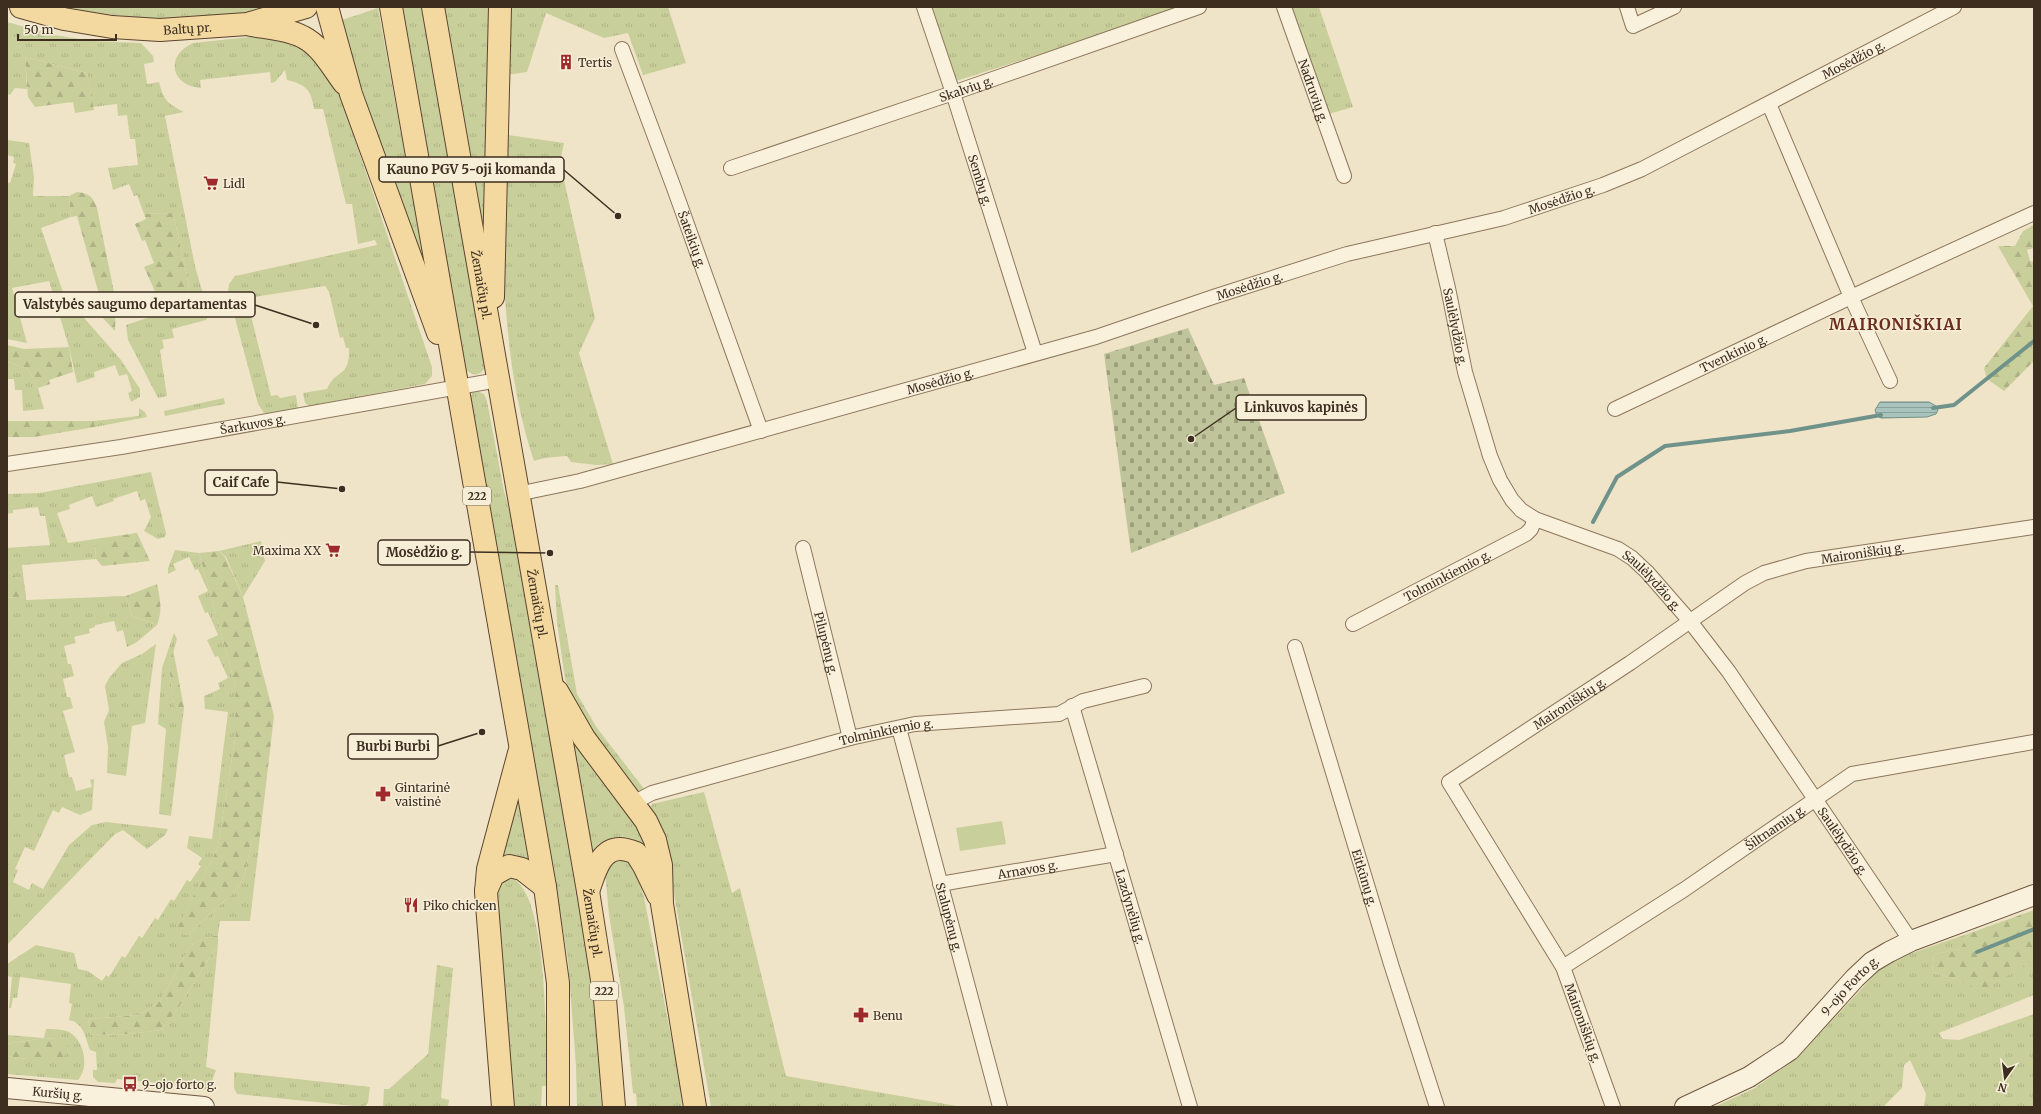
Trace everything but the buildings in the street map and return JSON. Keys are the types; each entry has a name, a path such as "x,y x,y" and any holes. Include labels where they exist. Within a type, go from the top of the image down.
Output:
{"main road":[{"name":"Baltų pr.","path":"21,7 64,19 112,27 160,30 247,24 306,7"},
{"path":"327,7 352,94 457,387"},
{"name":"222","path":"391,7 545,887 558,983 559,1097"},
{"name":"Žemaičių pl.","path":"433,7 549,678 588,891 605,999 614,1099"},
{"path":"492,346 500,7"},
{"path":"247,24 302,36 322,53 352,94"},
{"path":"549,678 584,738 646,821 655,840 661,865 662,904 695,1107"},
{"path":"503,1107 486,892 488,869 520,746"},
{"path":"588,891 599,861 607,854 620,849 636,853 644,866 662,904"},
{"path":"486,892 493,875 509,866 522,868 545,887"}],"street":[{"name":"Sembų g.","path":"924,7 953,93 1035,353"},
{"name":"Skalvių g.","path":"731,168 953,93 1199,7"},
{"name":"Nadruvių g.","path":"1284,7 1344,176"},
{"path":"1627,7 1633,26 1674,7"},
{"name":"Mosėdžio g.","path":"517,494 580,482 1096,337 1293,270 1347,254 1504,218 1603,186 1642,169 1954,7"},
{"name":"Šateikių g.","path":"622,49 674,188 761,431"},
{"path":"1769,104 1851,297 1890,381"},
{"name":"Tvenkinio g.","path":"1615,409 1851,297 2034,213"},
{"name":"Saulėlydžio g.","path":"1435,233 1465,372 1490,456 1500,480 1512,500 1521,510 1535,519 1618,549 1632,558 1647,572 1689,620 1729,672 1911,941"},
{"name":"Šarkuvos g.","path":"7,464 121,447 498,380"},
{"name":"Tolminkiemio g.","path":"1353,624 1526,534 1531,529 1535,519"},
{"name":"Maironiškių g.","path":"1613,1107 1563,967 1450,782 1630,663 1689,620 1745,583 1781,567 1806,561 2034,527"},
{"name":"Pilupėnų g.","path":"803,548 850,738"},
{"name":"Eitkūnų g.","path":"1295,648 1391,964 1437,1107"},
{"name":"Tolminkiemio g.","path":"633,803 652,794 850,738 915,724 1059,714 1083,700 1144,686"},
{"name":"Lazdynėlių g.","path":"1072,706 1190,1107"},
{"name":"Stalupėnų g.","path":"899,728 1000,1107"},
{"name":"Šiltnamių g.","path":"1563,967 1684,889 1852,774 2034,742"},
{"name":"Arnavos g.","path":"940,884 1116,854"},
{"name":"9-ojo Forto g.","path":"1685,1107 1749,1077 1773,1062 1795,1045 1872,962 1911,941 2034,895"},
{"name":"Kuršių g.","path":"7,1088 204,1107"}],"green space":[{"path":"59,7 270,7 244,13 218,16 165,18 112,15"},
{"path":"400,7 422,7 486,366 479,374 470,373 464,367"},
{"path":"444,7 494,7 484,236"},
{"path":"506,7 668,7 686,63 643,75 628,33 604,38 546,13 527,72 507,75"},
{"path":"931,7 1189,7 956,81"},
{"path":"1290,7 1319,7 1353,107 1329,114"},
{"path":"378,8 424,259 422,261 411,234 339,21"},
{"path":"7,22 54,35 93,41 141,43 153,56 154,62 144,64 147,84 159,82 167,101 184,112 165,116 195,266 209,315 206,320 172,329 174,338 162,340 164,348 160,350 167,396 158,398 128,340 126,325 153,316 152,311 162,307 182,303 189,289 173,213 144,214 137,195 134,196 129,184 113,190 108,168 138,165 135,139 130,139 127,115 118,116 117,104 93,107 87,73 25,57 27,89 15,88 10,95 7,94"},
{"path":"276,34 298,40 337,87 432,367 432,376 425,384 309,406 305,403 303,393 327,389 334,378 345,369 349,358 349,348 346,348 343,337 340,338 329,292 325,286 241,299 245,315 251,317 252,320 271,396 277,395 280,398 296,395 298,409 270,414 264,413 258,404 228,292 229,284 235,276 377,245 375,240 358,244 352,204 346,204 323,109 314,109 309,92 303,86 287,80 285,70 275,82 271,83 270,72 200,80 201,88 191,86 183,82 177,76 175,62 178,55 184,48 193,43"},
{"path":"25,57 87,73 94,110 75,113 73,102 35,107 28,97"},
{"path":"501,134 564,143 560,162 595,318 579,353 613,464 596,465 571,462 567,456 534,461 523,422 514,381 509,340 503,258"},
{"path":"7,140 29,143 34,177 33,196 69,196 71,217 41,228 64,295 121,360 140,389 140,397 131,402 128,393 132,391 127,374 119,376 115,365 94,372 95,377 77,383 69,347 49,281 12,288 27,343 7,339 7,182 10,183 16,164 13,163 14,157 7,155"},
{"path":"77,192 85,193 90,196 97,208 116,302 115,331 88,302 100,298 77,216 71,217 69,196"},
{"path":"173,213 189,289 182,303 162,307 144,267 154,263 145,240 142,241 135,224 146,219 144,214"},
{"path":"2034,225 2034,248 2027,250 2030,261 2034,262 2034,361 2004,391 1987,379 1984,368 2033,306 1998,246 2015,246 2023,231"},
{"path":"1188,328 1214,385 1244,378 1285,493 1131,553 1104,354"},
{"path":"7,345 24,349 69,347 73,372 49,380 50,384 38,388 28,369 7,362"},
{"path":"7,362 28,369 38,388 44,409 23,411 22,390 15,390 14,379 7,379"},
{"path":"477,391 484,394 487,401 504,491 511,516 593,973 604,1091 600,1093 602,1107 577,1107 576,1066 568,960 470,397 473,392"},
{"path":"224,398 225,404 165,416 164,411"},
{"path":"139,408 145,412 147,417 95,427 94,421 139,416"},
{"path":"7,421 94,421 95,427 34,437 7,437"},
{"path":"151,472 166,533 165,537 158,539 144,531 151,517 145,499 140,501 137,491 113,499 114,501 96,507 92,496 69,505 70,509 57,513 68,543 95,539 96,559 22,565 24,582 7,571 7,548 50,545 45,516 40,516 38,507 13,510 13,513 7,514 7,494 40,493"},
{"path":"137,533 150,561 102,566 96,559 95,539"},
{"path":"261,541 265,561 243,597 226,557 219,551"},
{"path":"175,550 199,553 236,687 236,733 218,847 176,932 188,935 236,890 244,877 252,840 260,836 250,921 220,921 218,935 205,938 190,946 161,1000 140,1015 88,1019 91,1035 129,1034 161,1030 177,1010 218,944 206,1067 216,1070 210,1087 201,1090 192,1086 117,1079 115,1083 98,1082 93,1077 93,1070 97,1070 96,1052 90,1050 81,1027 69,1020 72,1004 69,1003 71,984 20,977 17,998 13,998 11,1008 9,1008 12,977 7,976 7,964 36,945 74,953 78,969 88,971 102,981 106,975 109,977 122,956 125,958 139,936 142,938 155,918 158,920 171,899 174,901 187,880 190,882 201,866 198,864 202,858 187,848 189,836 212,839 228,712 205,709 204,696 220,689 218,683 228,678 218,656 215,657 207,640 218,635 208,612 205,613 198,596 208,591 198,569 195,570 189,557 173,564 176,570 168,574 168,568"},
{"path":"219,551 225,557 243,597 274,716 260,836 252,840 244,877 236,890 188,935 175,933 218,847 236,733 236,687 199,553"},
{"path":"7,571 24,582 26,596 7,598"},
{"path":"157,584 160,609 157,625 132,616 126,596"},
{"path":"555,585 558,585 577,694 597,728 645,790 634,791 594,742 576,706 565,679 557,622"},
{"path":"26,596 26,600 126,596 132,616 157,625 137,642 127,647 123,630 117,632 114,621 95,625 95,627 89,629 90,633 74,637 76,643 64,646 68,664 71,664 74,676 63,679 67,697 70,697 73,708 63,711 75,752 64,755 69,777 72,777 76,791 92,787 90,780 94,779 92,810 80,815 62,807 59,813 53,810 34,851 25,847 15,869 18,870 13,882 29,890 32,883 43,889 69,845 92,825 106,822 168,829 165,835 147,849 123,830 115,834 7,945 7,598"},
{"path":"174,633 177,639 169,666 174,706 184,708 171,816 159,814 166,729 158,724 162,668"},
{"path":"156,644 145,723 132,726 126,776 107,773 108,747 104,722 109,710 105,686 109,678 122,663 142,654"},
{"path":"173,649 184,708 174,706 169,666"},
{"path":"569,725 636,818 654,858 645,847 627,837 614,838 607,841 596,850 592,856"},
{"path":"516,782 533,864 495,861"},
{"path":"704,792 732,893 740,888 786,1076 963,1107 711,1107 665,842 649,809 652,804"},
{"path":"1002,821 1006,844 960,851 956,828"},
{"path":"616,858 626,859 634,867 644,897 679,1078 682,1107 637,1107 636,1094 633,1093 624,1007 609,915 605,872"},
{"path":"512,878 524,890 533,912 539,941 543,974 546,1039 546,1086 542,1086 541,1107 512,1107 495,886 502,879"},
{"path":"2034,910 2034,959 1983,991 1958,980 1932,972 1934,954 1960,949 1970,933"},
{"path":"1970,933 1961,949 1934,954 1932,972 1983,990 2034,959 2034,995 1939,1033 1943,1039 1959,1040 2034,1014 2034,1107 1924,1107 1926,1094 1910,1060 1904,1065 1902,1088 1883,1107 1714,1107 1755,1088 1798,1057 1878,971 1903,956"},
{"path":"218,935 218,944 177,1010 161,1030 129,1034 91,1035 88,1019 140,1015 161,1000 190,946 205,938"},
{"path":"437,965 453,968 441,1098 449,1100 448,1107 383,1107 384,1089 389,1089 428,1054"},
{"path":"46,1029 64,1030 74,1036 82,1047 84,1054 84,1068 82,1075 78,1080 7,1074 7,1056 27,1059 56,1039 44,1038"},
{"path":"7,1035 44,1038 7,1044"},
{"path":"44,1038 56,1039 69,1045 64,1057 27,1059 7,1056 7,1044"},
{"path":"234,1072 370,1087 368,1103 364,1107 237,1094 234,1088"}],"water":[{"path":"1880,402 1929,402 1936,406 1938,410 1936,414 1927,417 1881,418 1877,416 1875,410"}],"waterway":[{"path":"1933,408 1954,405 2034,341"},
{"path":"1593,522 1617,477 1665,446 1790,431 1881,415"},
{"path":"1977,952 2034,929"}],"place":[{"name":"Tertis","path":"566,62"},
{"name":"Lidl","path":"211,183"},
{"name":"Kauno PGV 5-oji komanda","path":"618,216"},
{"name":"Valstybės saugumo departamentas","path":"316,325"},
{"name":"Linkuvos kapinės","path":"1191,439"},
{"name":"Caif Cafe","path":"342,489"},
{"name":"Maxima XX","path":"333,550"},
{"name":"Mosėdžio g.","path":"550,553"},
{"name":"Burbi Burbi","path":"482,732"},
{"name":"Gintarinė vaistinė","path":"383,794"},
{"name":"Piko chicken","path":"411,905"},
{"name":"Benu","path":"861,1015"},
{"name":"9-ojo forto g.","path":"130,1084"}],"district":[{"name":"MAIRONIŠKIAI","path":"1896,324"}]}
